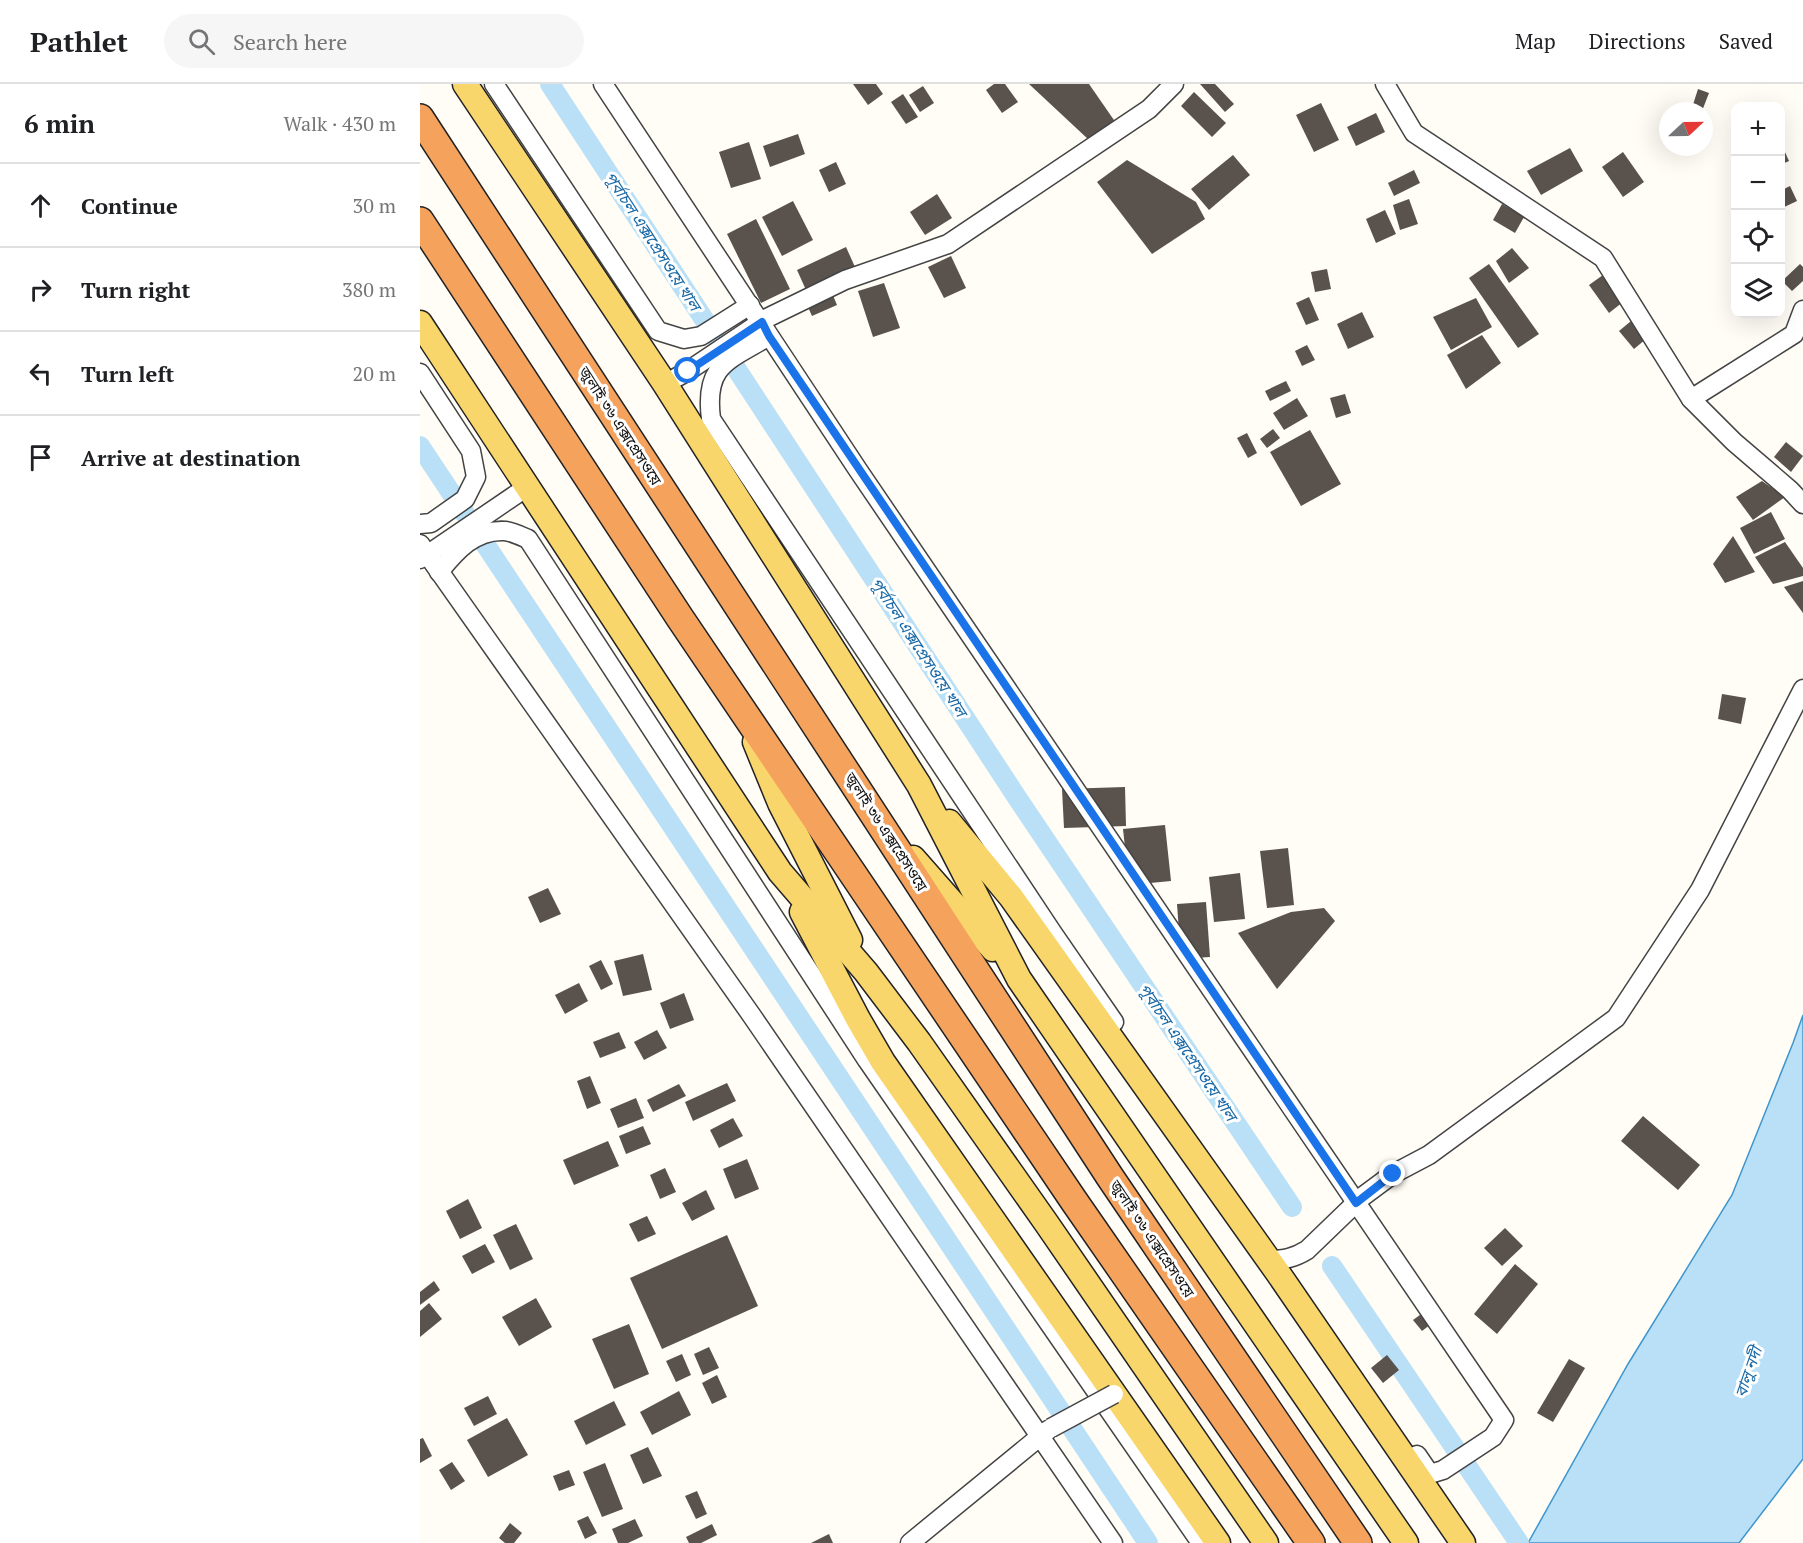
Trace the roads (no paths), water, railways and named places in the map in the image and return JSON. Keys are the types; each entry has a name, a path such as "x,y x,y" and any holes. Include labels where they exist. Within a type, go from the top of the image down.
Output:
{"highway":[{"name":"জুলাই ৩৬ এক্সপ্রেসওয়ে","path":"420,118 1110,1177 1358,1543"},
{"path":"420,220 680,618 1074,1201 1311,1543"}],"main road":[{"path":"465,84 665,384 919,785 1019,979"},
{"path":"420,323 780,872 883,1062 1109,1397 1218,1543"},
{"path":"741,707 780,803 866,972"},
{"path":"919,785 1011,897 1274,1260 1463,1543"},
{"path":"876,816 1019,979 1406,1543"},
{"path":"780,872 866,972 919,1042 1266,1543"}],"street":[{"path":"494,84 658,331 684,339 701,336 750,306"},
{"path":"603,84 750,306 762,328 1504,1420 1493,1437 1443,1470 1430,1474 1274,1260 1052,932 711,419 709,401 712,380 723,364 762,328"},
{"path":"665,384 845,280 948,244 1149,109 1174,84"},
{"path":"1385,84 1414,133 1603,258 1691,399 1734,442 1791,490 1803,504"},
{"path":"1691,399 1794,334 1803,310"},
{"path":"420,373 471,451 476,477 465,499 425,524"},
{"path":"527,487 427,551 439,572 1045,1432 1113,1543"},
{"path":"439,572 460,548 489,531 508,531 528,539 867,1060 1109,1397 1201,1543"},
{"path":"1274,1260 1298,1256 1307,1250 1356,1203 1393,1174 1429,1155 1616,1018 1700,890 1803,689"},
{"path":"910,1543 1045,1432 1109,1397"}],"water":[{"name":"বালু নদী","path":"1803,1015 1803,1459 1739,1543 1528,1543 1628,1364 1732,1195"}],"waterway":[{"name":"পূর্বাচল এক্সপ্রেসওয়ে খাল","path":"550,84 1018,799 1292,1207"},
{"name":"পূর্বাচল এক্সপ্রেসওয়ে খাল","path":"420,446 1148,1543"},
{"name":"পূর্বাচল এক্সপ্রেসওয়ে খাল","path":"1332,1266 1519,1543"}]}
